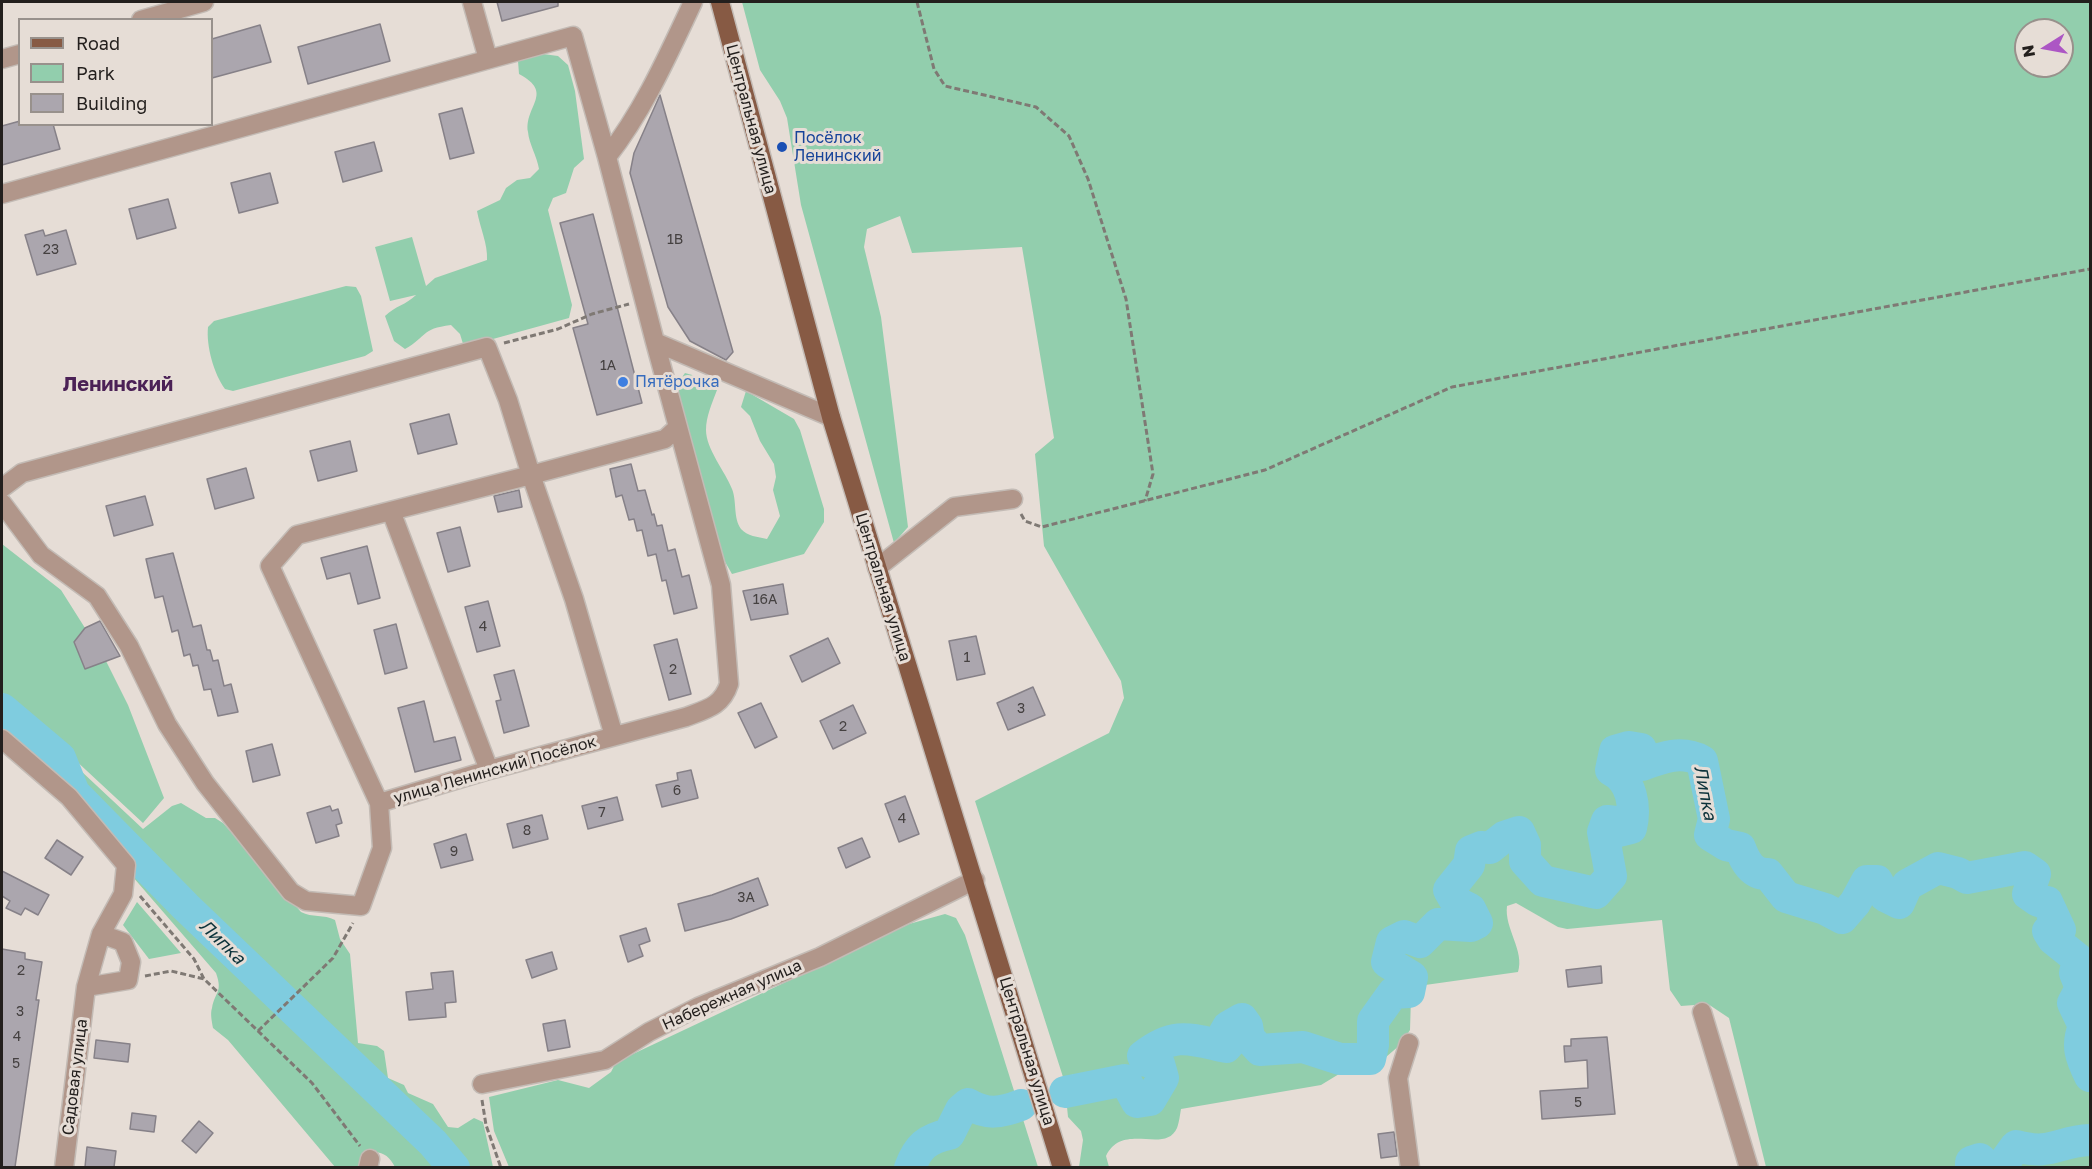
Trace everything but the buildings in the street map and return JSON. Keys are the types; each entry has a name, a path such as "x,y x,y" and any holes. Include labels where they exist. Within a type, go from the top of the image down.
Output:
{"main road":[{"name":"Центральная улица","path":"720,2 831,417 1062,1167"}],"street":[{"path":"148,18 204,2"},
{"path":"2,194 488,59 472,2"},
{"path":"607,157 625,134 693,2"},
{"name":"улица Ленинский Посёлок","path":"488,59 573,36 721,585 729,684 725,696 717,705 686,717 489,770 379,803 270,566 297,535 665,439 678,427"},
{"path":"2,59 18,55"},
{"path":"655,342 831,417"},
{"path":"2,488 22,473 487,347 508,400 574,599 614,736"},
{"path":"877,568 954,507 1013,500"},
{"path":"2,503 41,555 97,596 129,646 167,724 205,783 291,892 306,901 362,906 382,848 379,803"},
{"path":"391,511 489,770"},
{"name":"Садовая улица","path":"2,739 69,797 126,865 123,894 101,934 86,987 64,1167"},
{"name":"Набережная улица","path":"482,1084 605,1060 698,1006 820,957 975,880"},
{"path":"86,987 128,980 130,962 123,942 101,934"},
{"path":"1702,1012 1749,1167"},
{"path":"1409,1043 1398,1078 1410,1167"}],"path":[{"path":"917,2 934,69 945,86 1036,107 1070,136 1088,179 1126,299 1153,474 1145,501"},
{"path":"1013,500 1024,521 1042,527 1265,470 1452,387 2091,269"},
{"path":"487,347 558,329 592,314 633,304"},
{"path":"138,891 142,900 194,959 204,979 312,1083 369,1163"},
{"path":"258,1031 333,958 362,906"},
{"path":"128,980 171,971 204,979"},
{"path":"482,1084 482,1106 501,1167"}],"green space":[{"path":"742,2 2090,2 2090,1167 1766,1167 1729,1018 1708,1004 1681,1006 1670,990 1662,920 1567,929 1558,927 1516,903 1507,906 1507,914 1519,956 1518,972 1418,986 1411,997 1410,1030 1400,1045 1372,1069 1344,1071 1321,1085 1181,1109 1177,1128 1171,1136 1163,1139 1123,1141 1113,1146 1106,1156 1109,1167 1079,1167 1083,1140 1081,1131 1068,1117 1067,1107 1079,1082 1076,1074 1063,1077 975,801 1109,733 1124,698 1121,681 1044,546 1035,454 1054,438 1022,247 912,253 900,216 867,229 864,247 881,317 908,527 894,543 801,205 787,118 780,101 760,70"},
{"path":"528,52 558,56 568,65 575,91 584,159 574,168 566,193 553,198 548,210 572,305 569,318 464,347 460,334 451,325 429,331 405,349 394,341 385,316 416,295 390,301 375,247 412,237 426,286 435,278 487,260 477,211 500,200 506,188 517,180 530,178 539,169 528,132 528,123 537,94 530,81 519,74 518,61"},
{"path":"346,286 356,287 361,296 373,351 365,356 233,391 225,389 217,376 210,351 208,327 214,321"},
{"path":"685,373 710,380 717,390 707,420 707,437 712,452 732,489 739,525 749,535 767,539 780,516 773,490 776,477 774,464 760,441 750,416 741,407 746,391 794,419 800,430 824,509 824,522 804,554 732,574 724,560 680,410 677,384"},
{"path":"2,544 61,590 85,628 74,642 85,669 106,661 128,705 164,798 143,823 2,692"},
{"path":"2,697 143,829 172,806 181,803 206,818 215,818 223,823 301,912 335,920 340,939 350,954 358,1043 377,1046 384,1051 388,1078 404,1085 408,1093 433,1104 448,1127 458,1128 474,1118 483,1122 493,1167 395,1167 390,1159 377,1152 368,1153 358,1167 335,1167 228,1040 213,1028 211,1010 219,988 216,973 10,735 2,730"},
{"path":"137,902 181,953 149,959 123,925"},
{"path":"945,914 956,918 965,935 1038,1167 509,1167 494,1131 489,1097 558,1080 589,1088 611,1072 616,1062 909,924"}],"waterway":[{"name":"Липка","path":"2,709 60,758 74,793 186,907 433,1143 454,1168"},
{"name":"Липка","path":"1065,1092 1125,1080 1137,1102 1150,1100 1163,1078 1159,1064 1146,1061 1143,1056 1164,1043 1183,1039 1226,1047 1232,1040 1224,1034 1228,1027 1242,1019 1247,1026 1249,1038 1260,1050 1303,1047 1340,1059 1370,1059 1373,1045 1373,1021 1393,993 1409,992 1412,977 1387,962 1392,942 1404,936 1420,942 1438,924 1471,926 1477,923 1470,909 1456,902 1449,890 1469,865 1471,851 1481,847 1490,848 1504,837 1519,832 1525,845 1525,861 1543,881 1596,893 1611,876 1603,832 1607,821 1616,822 1619,831 1631,828 1633,811 1628,787 1624,780 1611,770 1615,751 1629,747 1641,749 1638,759 1642,765 1665,757 1680,755 1702,761 1714,819 1710,835 1726,845 1740,848 1753,870 1768,874 1786,897 1825,909 1842,918 1855,903 1867,881 1877,881 1885,896 1899,903 1907,885 1938,868 1967,878 2025,867 2035,874 2028,894 2038,901 2047,902 2060,930 2048,931 2053,939 2078,959 2075,973 2081,988 2073,1003 2084,1026 2080,1046 2090,1076"},
{"name":"Липка","path":"910,1168 916,1154 924,1145 935,1138 949,1134 961,1110 968,1104 981,1110 994,1112 1021,1105"},
{"name":"Липка","path":"2000,1168 2016,1146 2028,1149 2047,1149 2090,1140"},
{"name":"Липка","path":"1971,1168 1971,1162 1980,1159 1982,1168"}],"place":[{"name":"Посёлок Ленинский","path":"782,147"},
{"name":"Пятёрочка","path":"623,382"}],"district":[{"name":"Ленинский","path":"118,385"}]}
